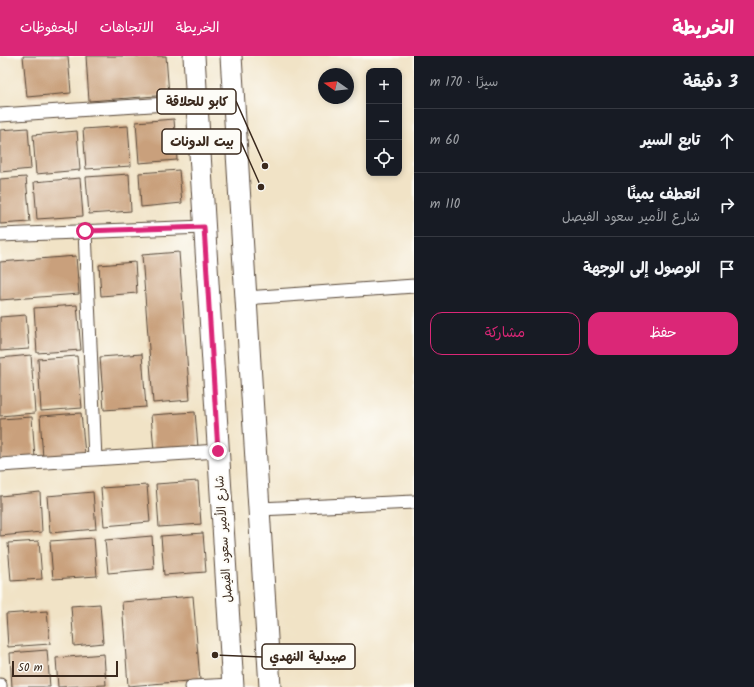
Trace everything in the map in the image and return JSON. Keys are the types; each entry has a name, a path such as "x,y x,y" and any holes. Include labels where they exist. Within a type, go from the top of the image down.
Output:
{"main road":[{"name":"شارع الأمير سعود الفيصل","path":"194,56 233,686"},
{"path":"231,56 270,687"}],"street":[{"path":"0,115 197,102"},
{"path":"0,235 204,227"},
{"path":"85,231 95,459"},
{"path":"246,298 414,286"},
{"path":"0,465 218,451"},
{"path":"258,509 414,502"},
{"path":"192,687 233,686"}],"building":[{"path":"23,56 68,56 71,93 27,97"},
{"path":"86,56 166,56 169,95 89,101"},
{"path":"174,119 177,160 139,163 136,122"},
{"path":"128,126 131,166 86,169 83,129"},
{"path":"28,128 31,169 0,172 0,130"},
{"path":"77,131 80,170 36,174 33,135"},
{"path":"179,170 182,203 141,207 139,173"},
{"path":"129,174 131,211 89,214 86,177"},
{"path":"26,177 30,222 0,224 0,179"},
{"path":"80,178 83,216 37,219 34,182"},
{"path":"179,252 190,400 153,403 142,255"},
{"path":"76,256 79,294 0,300 0,262"},
{"path":"135,262 137,293 101,296 99,265"},
{"path":"77,305 81,350 37,353 34,308"},
{"path":"26,315 29,349 0,351 0,317"},
{"path":"142,354 146,407 104,410 100,357"},
{"path":"31,355 35,413 0,416 0,358"},
{"path":"77,356 82,408 41,411 38,359"},
{"path":"195,412 198,447 154,451 151,415"},
{"path":"81,413 85,454 43,458 40,416"},
{"path":"32,417 35,458 0,461 0,419"},
{"path":"198,481 201,524 159,527 156,484"},
{"path":"147,485 150,522 104,526 101,488"},
{"path":"40,492 42,532 0,536 0,496"},
{"path":"93,492 96,529 50,533 47,496"},
{"path":"203,533 206,572 164,575 161,536"},
{"path":"152,536 154,569 108,573 105,540"},
{"path":"94,538 97,576 53,579 50,541"},
{"path":"39,541 42,579 11,581 8,543"},
{"path":"193,596 200,680 128,686 122,602"},
{"path":"100,604 103,643 74,646 71,606"},
{"path":"47,611 50,644 8,647 6,614"},
{"path":"47,650 50,687 12,687 10,653"},
{"path":"104,654 106,685 58,687 56,658"}],"place":[{"name":"كابو للحلاقة","path":"265,166"},
{"name":"بيت الدونات","path":"261,187"},
{"name":"صيدلية النهدي","path":"215,655"}],"route":[{"path":"85,231 204,227 218,451"}]}
